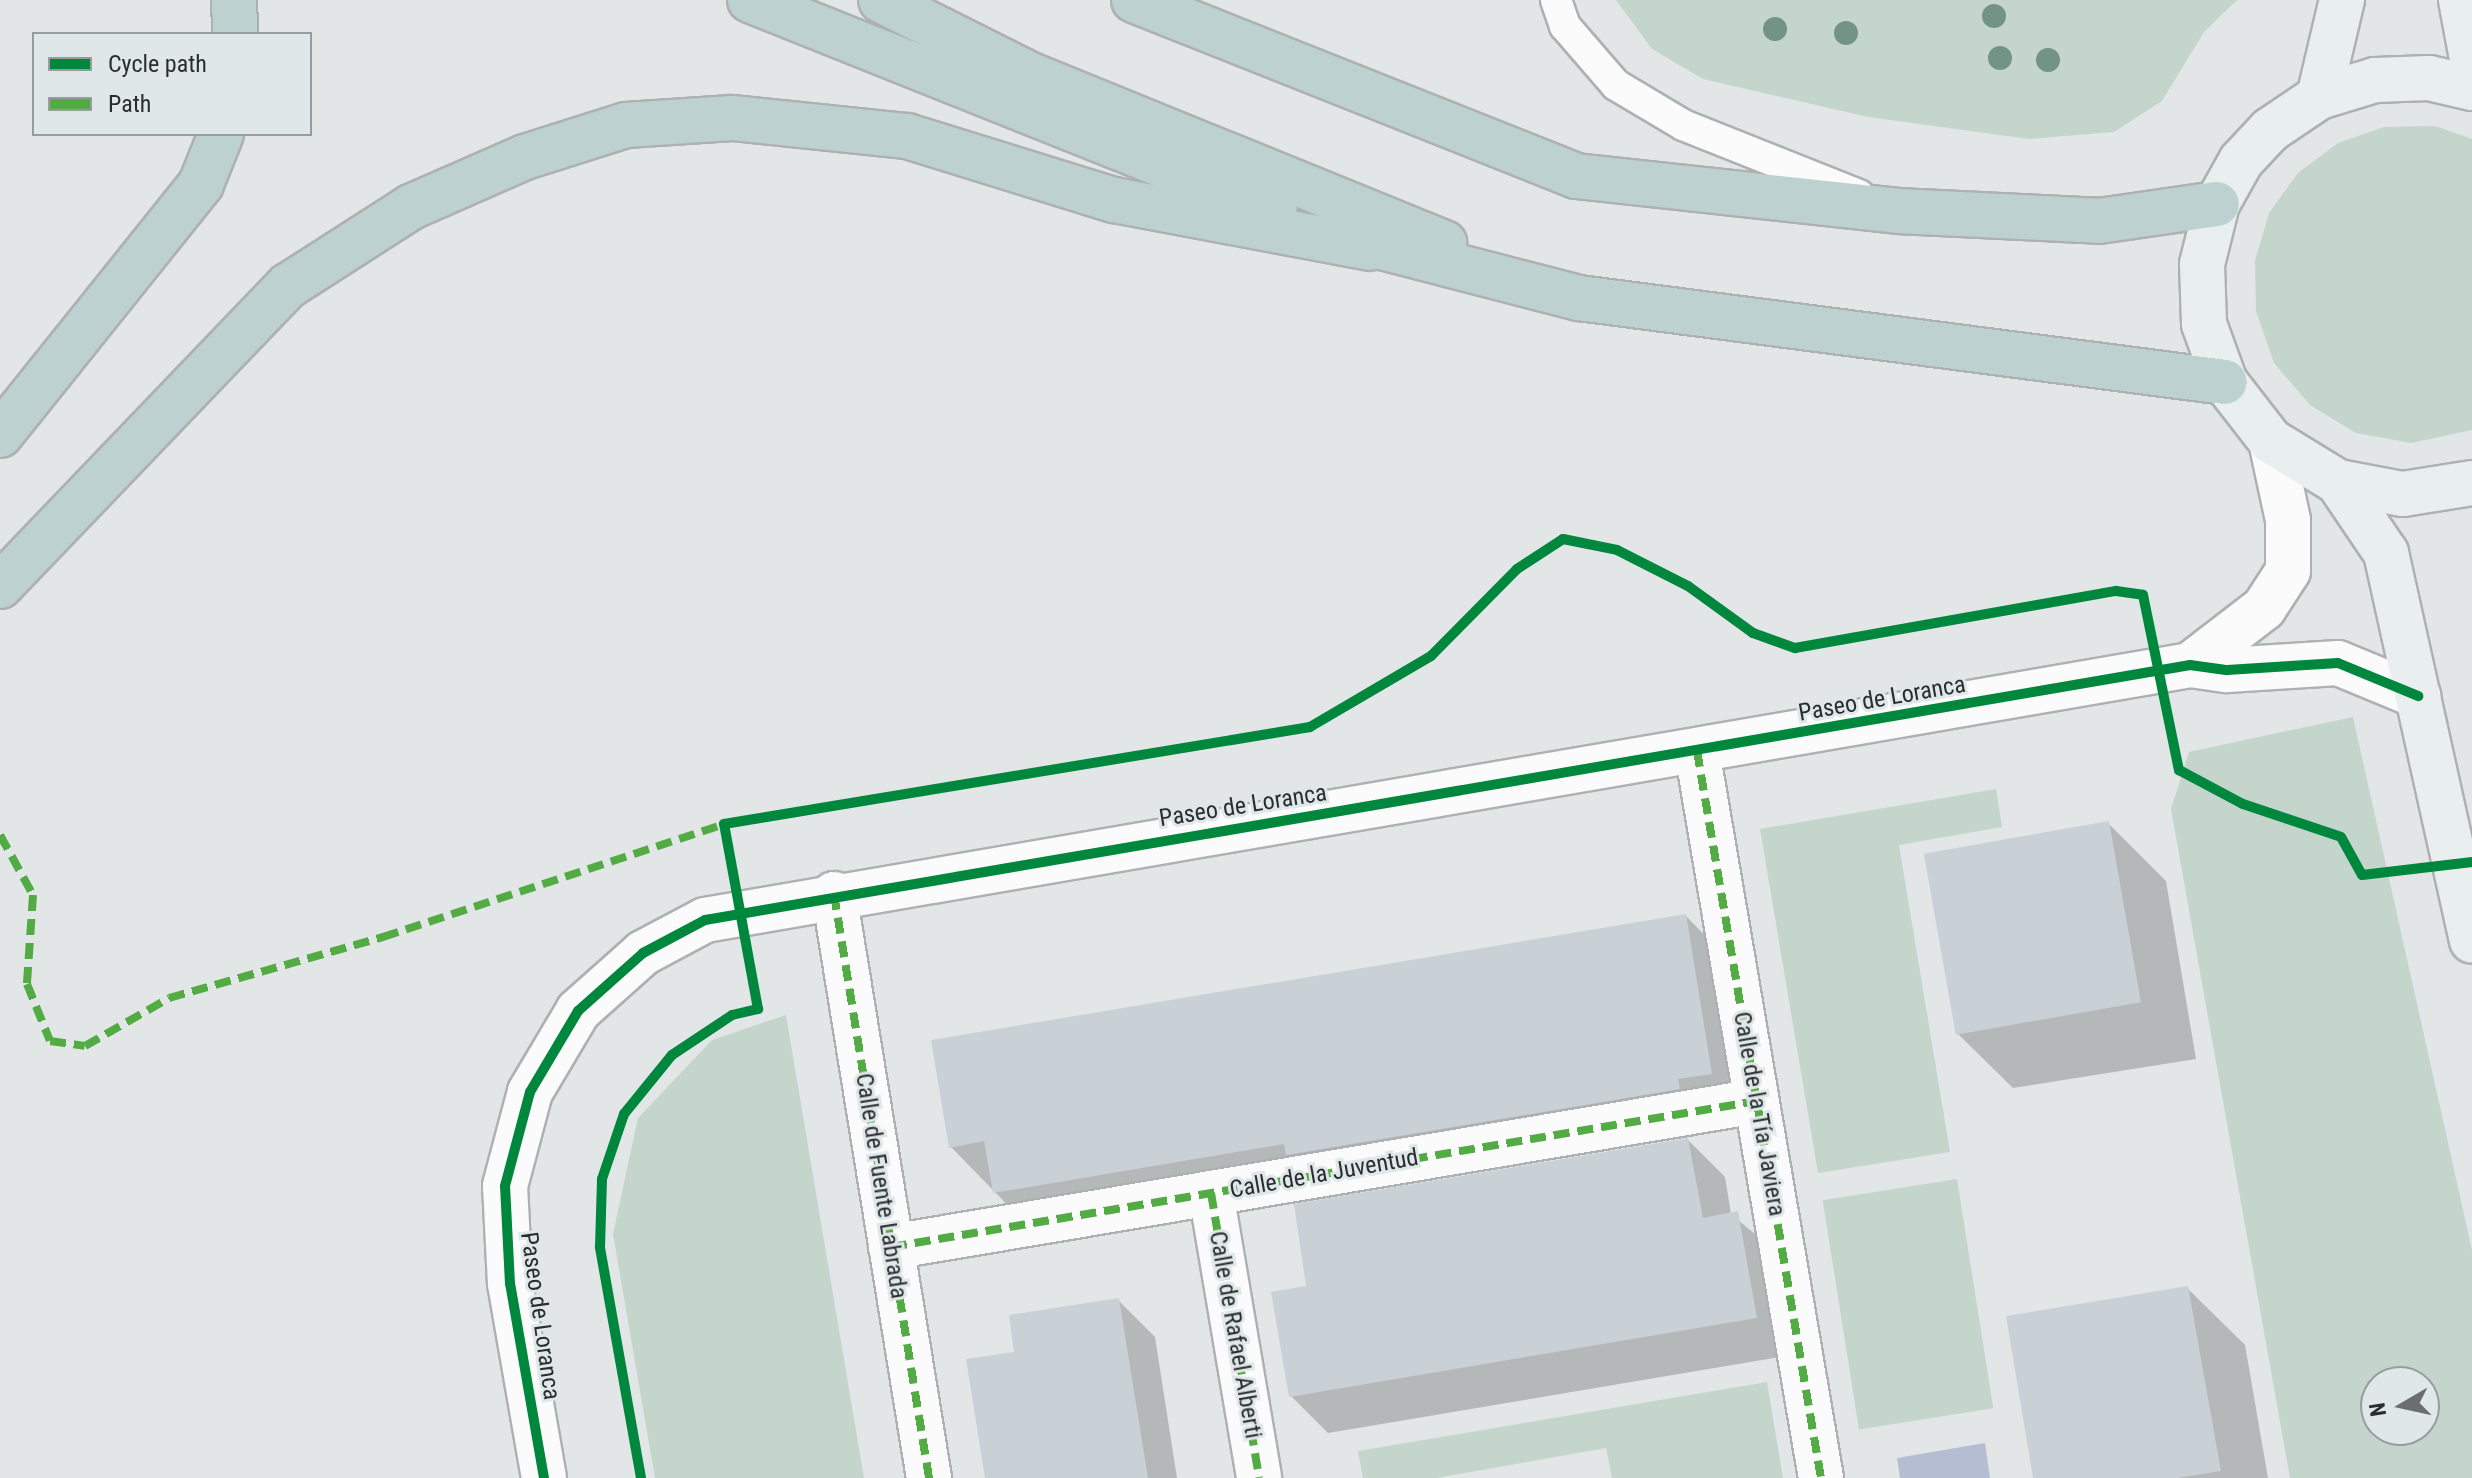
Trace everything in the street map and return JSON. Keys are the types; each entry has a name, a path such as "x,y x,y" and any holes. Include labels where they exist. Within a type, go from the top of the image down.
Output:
{"highway":[{"path":"234,0 235,32"},
{"path":"750,0 1370,248"},
{"path":"881,0 1033,76 1579,298"},
{"path":"1134,0 1576,176 1898,211 2099,221 2217,204"},
{"path":"0,586 288,286 411,207 525,157 626,125 732,118 907,136 1114,200 1370,248 1579,298 2225,382"},
{"path":"0,435 201,184 220,136"}],"main road":[{"path":"2319,97 2342,0"},
{"path":"2461,0 2472,59"},
{"path":"2472,88 2429,78 2375,80 2319,97 2270,130 2217,204 2202,264 2204,324 2225,382 2271,441 2338,482 2403,494 2472,483"},
{"path":"2338,482 2386,553 2472,941"}],"street":[{"name":"Paseo de Loranca","path":"2190,665 2264,608 2288,571 2288,520 2271,441"},
{"name":"Paseo de Loranca","path":"544,1478 510,1284 505,1186 530,1092 578,1011 643,953 705,920 834,894 1697,751 2190,665 2227,670 2338,663 2418,696"},
{"name":"Calle de la Tía Javiera","path":"1697,751 1821,1478"},
{"name":"Calle de Fuente Labrada","path":"834,894 929,1478"},
{"name":"Calle de la Juventud","path":"891,1247 1757,1101"},
{"name":"Calle de Rafael Alberti","path":"1211,1193 1259,1478"}],"lane":[{"path":"1556,0 1565,26 1616,85 1683,125 1898,211"}],"shaded area":[{"path":"1616,0 2237,0 2204,32 2162,101 2114,132 2029,139 1868,117 1703,79 1652,49"},
{"path":"2435,126 2472,139 2472,430 2411,443 2356,433 2310,405 2274,363 2256,311 2255,261 2269,213 2298,173 2338,143 2384,127"},
{"path":"2353,717 2472,1250 2472,1478 2290,1478 2171,809 2189,752"},
{"path":"1996,789 2002,827 1899,845 1950,1152 1818,1173 1760,829"},
{"path":"786,1015 864,1478 655,1478 613,1234 638,1118 712,1040"},
{"path":"1957,1179 1993,1408 1859,1429 1823,1200"},
{"path":"1767,1382 1783,1478 1612,1478 1606,1448 1437,1478 1363,1478 1358,1451"}],"water":[{"path":"1985,1443 1990,1478 1900,1478 1897,1458"}],"building":[{"path":"2109,821 2141,1002 1956,1035 1924,854"},
{"path":"1686,914 1712,1074 1678,1079 1680,1089 1286,1155 1284,1144 993,1193 984,1141 949,1148 931,1040"},
{"path":"1688,1138 1703,1218 1738,1211 1757,1318 1289,1397 1271,1292 1306,1286 1294,1204"},
{"path":"2188,1286 2221,1471 2178,1478 2033,1478 2006,1316"},
{"path":"1119,1298 1148,1478 985,1478 966,1359 1014,1352 1009,1315"}],"marked path":[{"path":"1697,751 1821,1478"},
{"path":"0,835 33,895 27,984 50,1041 85,1046 169,998 383,937 724,824"},
{"path":"834,894 929,1478"},
{"path":"891,1247 1757,1101"},
{"path":"1211,1193 1259,1478"}],"cycle path":[{"path":"641,1478 600,1247 602,1179 624,1114 672,1055 732,1015 758,1009 724,824 1310,727 1431,656 1517,569 1563,539 1617,550 1688,586 1753,633 1795,648 2116,591 2143,595 2179,770 2243,804 2341,837 2362,875 2472,862"},
{"path":"544,1478 510,1284 505,1186 530,1092 578,1011 643,953 705,920 2190,665 2227,670 2338,663 2418,696"}]}
